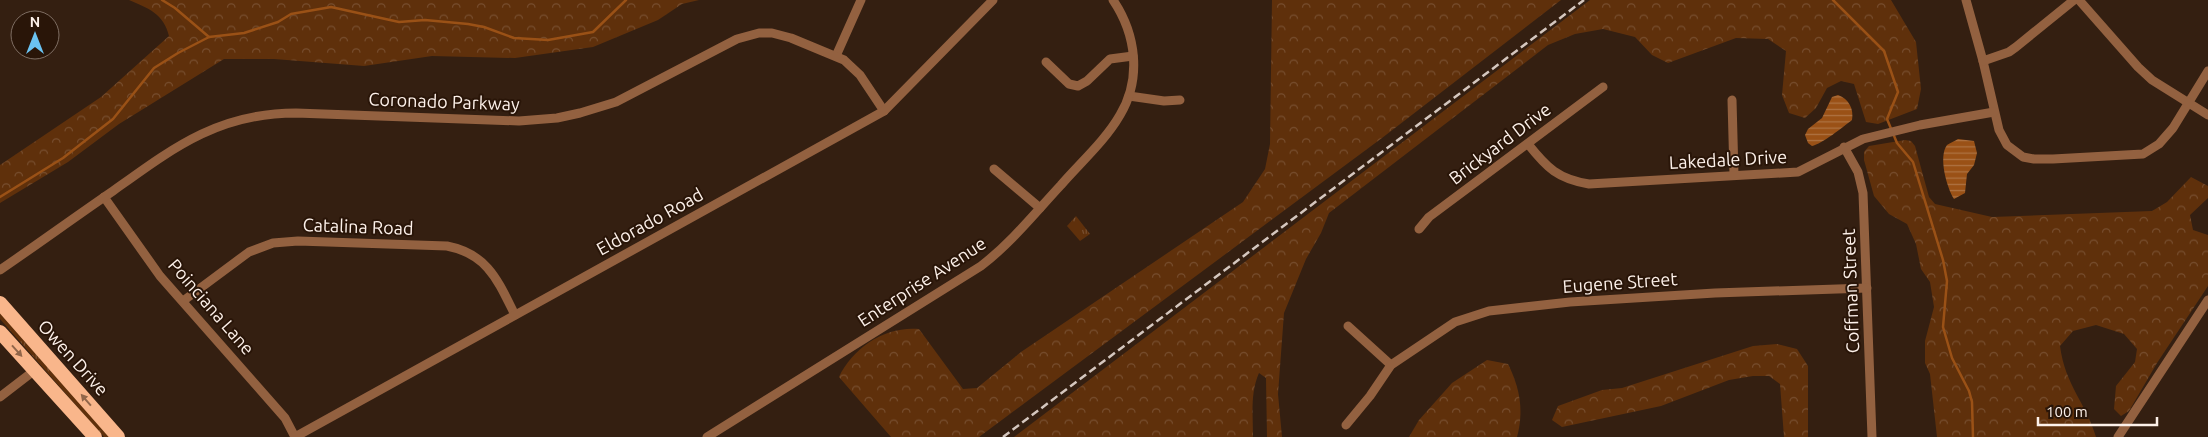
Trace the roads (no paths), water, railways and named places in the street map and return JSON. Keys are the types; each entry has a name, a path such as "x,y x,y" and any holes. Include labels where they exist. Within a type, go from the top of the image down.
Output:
{"highway":[{"name":"Owen Drive","path":"0,303 118,437"},
{"name":"Owen Drive","path":"0,332 94,437"}],"street":[{"path":"836,56 861,0"},
{"name":"Eldorado Road","path":"295,437 884,111 993,0"},
{"name":"Enterprise Avenue","path":"707,437 981,266 1011,240 1112,127 1129,96 1133,77 1133,56 1127,28 1112,0"},
{"path":"1966,0 1983,61 1994,112 2007,145 2023,157 2034,160 2143,154 2158,144 2172,128 2208,71"},
{"path":"1983,61 2009,52 2074,0"},
{"path":"2079,0 2138,68 2152,80 2208,115"},
{"name":"Coronado Parkway","path":"0,270 179,144 218,126 260,115 296,113 519,121 557,118 580,114 616,102 747,36 759,33 782,35 836,56 852,66 860,74 884,111"},
{"path":"1046,62 1070,84 1078,86 1087,81 1110,59 1133,56"},
{"name":"Brickyard Drive","path":"1419,229 1429,217 1602,87"},
{"path":"1129,96 1164,101 1180,100"},
{"path":"1732,100 1734,175"},
{"name":"Lakedale Drive","path":"1528,144 1544,165 1557,174 1570,181 1589,184 1798,172 1844,147 1869,137 1920,125 1994,112"},
{"name":"Coffman Street","path":"1844,147 1858,172 1863,193 1872,437"},
{"path":"994,168 1040,208"},
{"name":"Poinciana Lane","path":"104,197 139,249 285,418 295,437"},
{"name":"Catalina Road","path":"184,302 249,252 273,243 298,241 447,246 469,252 485,264 502,289 515,315"},
{"name":"Eugene Street","path":"1390,365 1409,354 1437,332 1455,322 1506,308 1705,294 1867,288"},
{"path":"2118,437 2208,300"},
{"path":"1346,426 1370,396 1390,365 1348,326"},
{"path":"0,397 35,370"}],"waterway":[{"path":"162,0 175,8 209,37"},
{"path":"0,197 63,158 113,119 154,68 209,37 244,33 278,22 291,14 331,7 399,22 425,20 468,24 484,27 514,38 548,40 593,32 626,0"},
{"path":"1833,0 1884,51 1898,92 1887,119 1897,143 1913,162 1943,260 1947,281 1943,327 1952,358 1969,391 1972,402 1973,437"}],"railway":[{"path":"1003,437 1584,0"}]}
